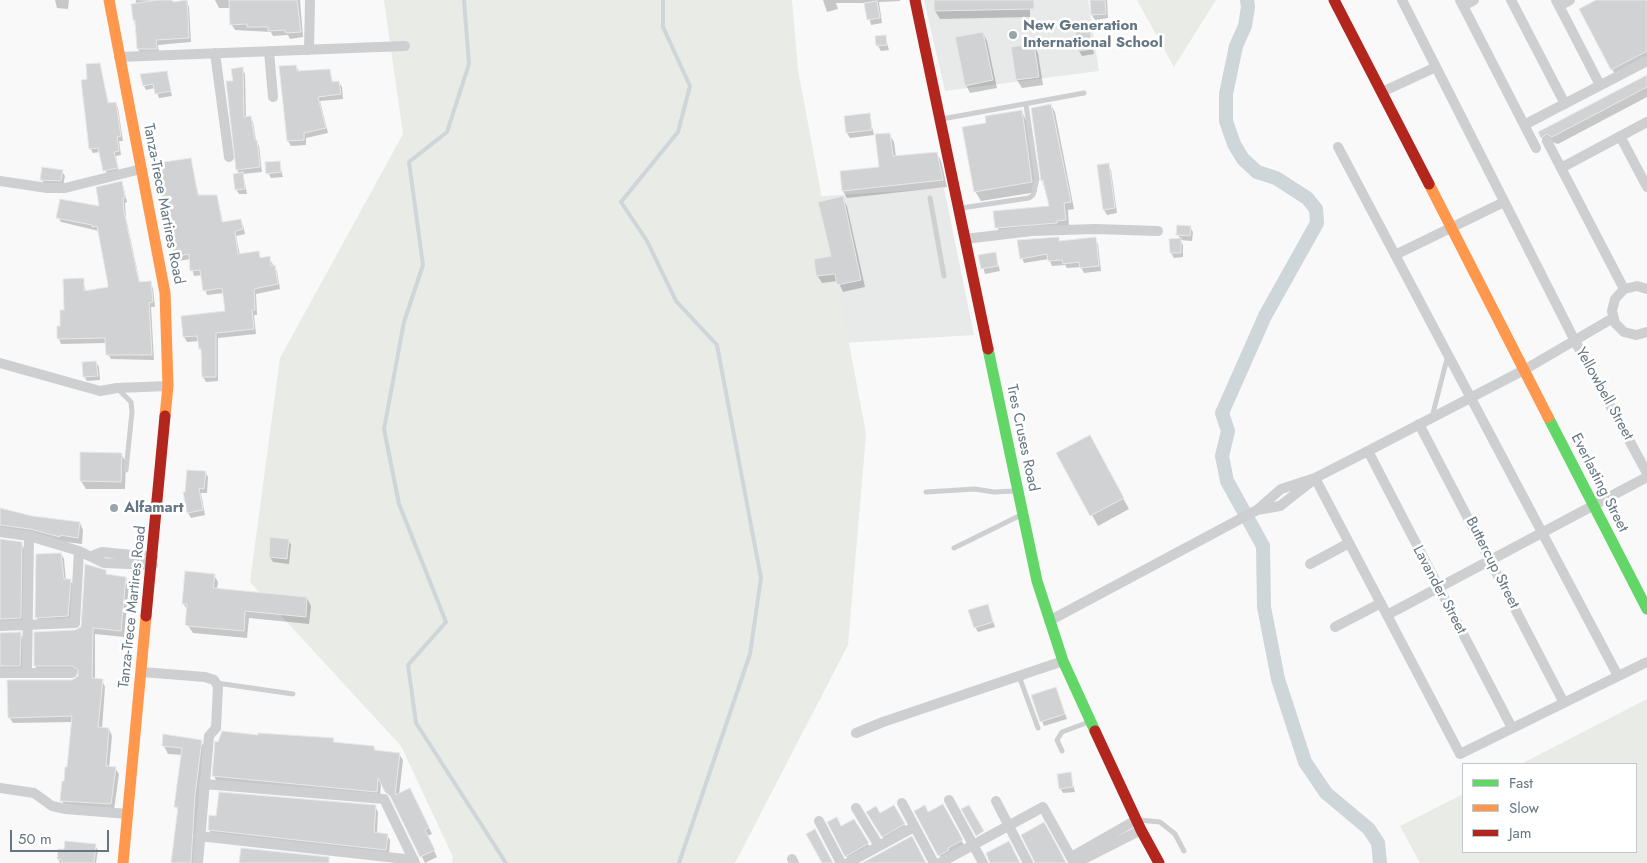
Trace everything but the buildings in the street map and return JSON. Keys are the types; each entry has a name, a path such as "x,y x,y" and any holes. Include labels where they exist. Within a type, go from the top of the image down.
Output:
{"main road":[{"name":"Tanza-Trece Martires Road","path":"109,0 165,293 168,386 153,561 123,863"},
{"name":"Tres Cruses Road","path":"916,0 958,209 1037,580 1049,621 1064,661 1138,825 1159,863"},
{"name":"Everlasting Street","path":"1334,0 1647,609"}],"street":[{"path":"309,50 310,0"},
{"name":"Yellowbell Street","path":"1402,0 1575,341 1647,473"},
{"path":"1474,0 1461,3 1536,148"},
{"path":"1510,0 1564,104"},
{"path":"1570,0 1558,3 1600,85"},
{"path":"119,57 405,46"},
{"path":"269,51 273,97"},
{"path":"215,53 229,157"},
{"path":"1524,125 1647,61"},
{"path":"1382,92 1436,67"},
{"path":"1561,168 1647,122"},
{"path":"1620,136 1647,186"},
{"path":"1547,142 1624,289"},
{"path":"1338,147 1618,676"},
{"path":"0,181 47,188 65,188 141,169"},
{"path":"1395,255 1504,202"},
{"path":"965,239 1032,231 1095,229 1158,231"},
{"path":"1647,289 1637,286 1624,289 1612,305 1612,318 1619,328 1630,334 1647,332"},
{"path":"1049,621 1257,510 1280,489 1315,478 1368,451 1524,370 1612,318"},
{"path":"1575,341 1619,328"},
{"path":"0,364 100,391 117,388 168,386"},
{"name":"Buttercup Street","path":"1419,424 1564,703"},
{"name":"Lavander Street","path":"1368,451 1512,728"},
{"path":"1257,510 1280,506 1289,501 1315,478"},
{"path":"1315,478 1460,754 1647,662"},
{"path":"1387,615 1647,478"},
{"path":"0,532 29,536 79,551 104,563 115,559 153,561"},
{"path":"27,672 26,626 29,536"},
{"path":"1310,564 1349,543"},
{"path":"0,626 75,623 79,551"},
{"path":"1335,628 1380,603"},
{"path":"856,733 883,722 1064,661"},
{"path":"142,672 206,677 217,683 216,728 209,736 198,863"},
{"path":"0,673 72,673"},
{"path":"204,784 384,799 414,862"},
{"path":"0,788 34,793 52,806 66,809 128,814"},
{"path":"949,800 983,863"},
{"path":"996,801 1028,863"},
{"path":"902,803 934,863"},
{"path":"940,863 1043,807 1074,861 1138,825"},
{"path":"856,808 879,846"},
{"path":"819,821 841,863"},
{"path":"848,863 914,827"},
{"path":"199,836 414,862"}],"lane":[{"path":"941,119 1084,93"},
{"path":"958,209 1028,198 1033,195 1037,179 1026,105"},
{"path":"930,198 944,276"},
{"path":"1432,418 1448,355"},
{"path":"117,388 131,402 132,412 126,470"},
{"path":"926,492 975,489 1008,492 1018,490"},
{"path":"954,548 1023,513"},
{"path":"1019,676 1038,728"},
{"path":"217,683 293,694"},
{"path":"1062,751 1057,740 1062,732 1092,722"},
{"path":"1138,825 1149,820 1160,822 1175,834 1184,851"}],"shaded area":[{"path":"384,0 792,0 798,70 866,434 848,645 735,863 452,863 453,857 401,746 250,582 280,358 403,134"},
{"name":"New Generation International School","path":"924,0 1088,0 1099,71 945,91"},
{"path":"1137,0 1216,0 1174,67"},
{"path":"944,188 974,335 826,344 795,198"},
{"path":"1647,699 1647,863 1420,863 1400,826 1462,795 1462,853 1637,853 1637,763 1523,763"}],"waterway":[{"path":"464,0 469,64 447,132 409,162 423,265 404,322 384,429 399,504 446,622 408,665 416,723 506,863"},
{"path":"663,0 663,27 690,86 678,132 621,202 647,241 676,301 717,345 761,578 750,654 679,863"},
{"path":"1247,0 1248,7 1245,26 1236,46 1226,94 1226,121 1234,144 1243,159 1257,172 1276,178 1307,198 1316,209 1317,223 1265,316 1222,413 1228,431 1222,456 1227,481 1263,546 1264,607 1278,679 1305,762 1326,793 1369,829 1378,843 1380,863"}],"traffic: fast":[{"path":"988,349 1037,581 1063,661 1095,731"},
{"path":"1548,417 1647,609"}],"traffic: slow":[{"path":"109,0 165,293 168,386 165,416"},
{"path":"1429,184 1548,417"},
{"path":"123,863 146,616"}],"traffic: jam":[{"path":"915,0 988,349"},
{"path":"1334,0 1429,184"},
{"path":"146,616 165,416"},
{"path":"1095,731 1141,830 1159,863"}],"place":[{"name":"New Generation International School","path":"1013,35"},
{"name":"Alfamart","path":"114,508"}]}
